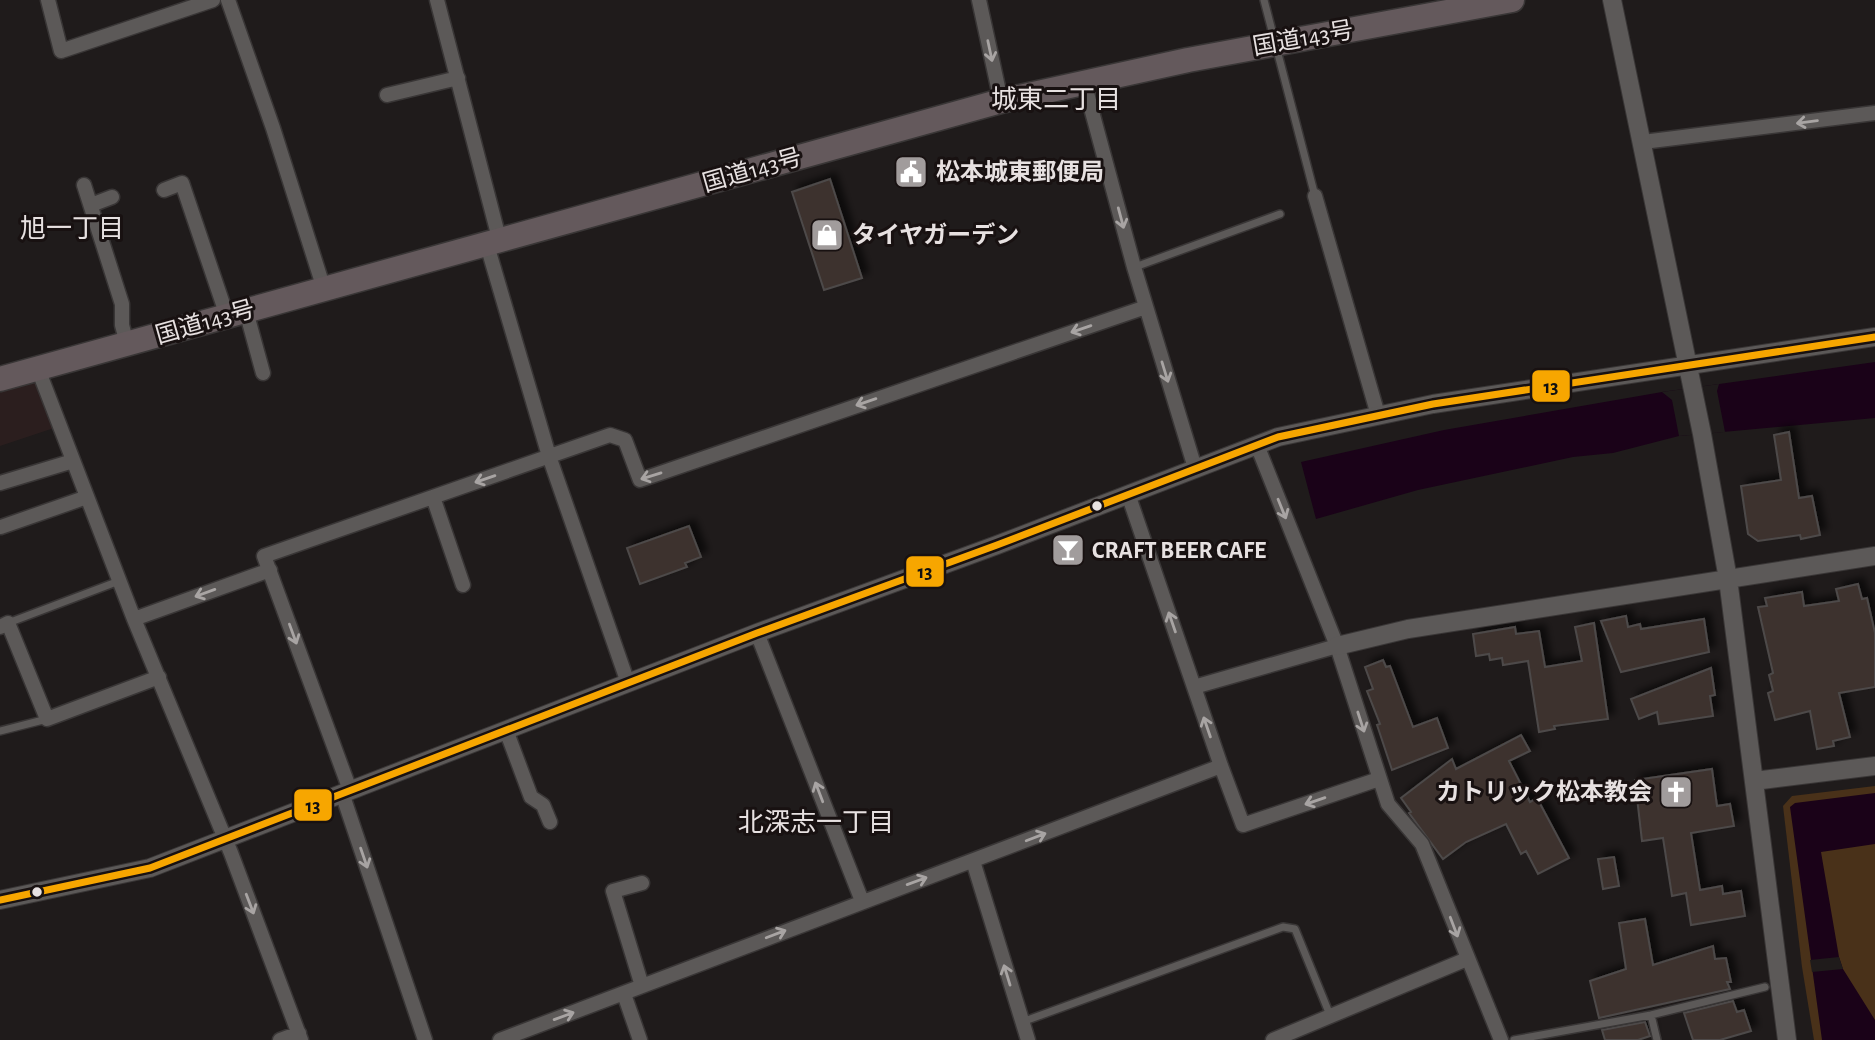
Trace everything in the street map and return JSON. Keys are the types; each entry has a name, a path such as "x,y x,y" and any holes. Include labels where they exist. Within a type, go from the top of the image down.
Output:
{"highway":[{"name":"国道143号","path":"0,379 1001,101 1276,43 1512,0"}],"street":[{"path":"48,0 61,51 214,0"},
{"path":"228,0 273,128 324,289"},
{"path":"437,0 458,78 494,243 549,456 628,683"},
{"path":"979,0 1001,101"},
{"path":"1612,0 1702,434 1728,579 1787,1040"},
{"path":"387,95 458,78"},
{"path":"1084,82 1134,267 1195,468"},
{"path":"1643,142 1875,113"},
{"path":"164,190 181,178 263,373"},
{"path":"84,185 122,304 122,325 127,344"},
{"path":"1315,196 1378,415"},
{"path":"91,205 112,197"},
{"path":"425,1040 346,792 264,556 610,435 625,440 640,480 1146,307"},
{"path":"0,900 150,868 757,633 997,545 1278,437 1433,404 1875,337"},
{"path":"38,369 134,619 225,840 300,1037 280,1040"},
{"path":"1257,445 1337,646 1388,804 1422,844 1466,959 1501,1040"},
{"path":"0,483 73,461"},
{"path":"1128,494 1243,825 1380,779"},
{"path":"1,527 87,497"},
{"path":"433,497 463,585"},
{"path":"1194,687 1337,646 1408,629 1875,556"},
{"path":"134,619 270,570"},
{"path":"4,625 47,719 159,677"},
{"path":"757,633 862,901"},
{"path":"506,730 531,797 543,805 550,821"},
{"path":"500,1040 1221,766"},
{"path":"1754,781 1875,766"},
{"path":"973,861 1028,1040"},
{"path":"642,883 613,891 642,986"},
{"path":"1273,1040 1466,959"},
{"path":"624,994 639,1040"}],"lane":[{"path":"1264,0 1315,196"},
{"path":"1134,267 1280,214"},
{"path":"4,625 119,581"},
{"path":"0,731 47,719"},
{"path":"1022,1022 1283,927 1296,929 1331,1016"},
{"path":"1514,1040 1651,1015 1765,987"},
{"path":"1651,1015 1657,1040"}],"shaded area":[{"path":"1875,362 1875,418 1679,436 1613,453 1573,457 1418,490 1316,519 1301,462 1444,430 1662,392"},
{"path":"36,381 54,428 0,446 0,391"},
{"path":"1875,786 1875,1040 1814,1040 1802,967 1783,806 1792,796"},
{"path":"1875,793 1875,844 1821,852 1839,957 1843,969 1875,1020 1875,1040 1822,1040 1790,807 1795,803"}],"pier":[{"path":"1719,384 1717,391 1725,432 1679,436 1672,400 1662,392"},
{"path":"1839,957 1843,969 1812,972 1810,960"}],"building":[{"name":"タイヤガーデン","path":"830,179 862,278 824,290 792,192"},
{"path":"1789,432 1799,498 1812,496 1820,535 1801,539 1800,535 1758,541 1748,534 1741,486 1781,480 1774,435"},
{"path":"689,526 701,557 685,563 687,567 640,584 627,548"},
{"path":"1858,584 1862,599 1867,598 1875,633 1875,687 1839,693 1850,737 1833,741 1834,746 1817,749 1810,711 1775,720 1768,693 1773,691 1769,675 1773,673 1758,607 1767,606 1765,598 1802,592 1804,606 1839,601 1836,589"},
{"path":"1626,616 1628,627 1640,624 1641,629 1704,619 1709,652 1621,672 1601,621"},
{"path":"1594,623 1608,719 1554,726 1555,729 1539,732 1528,661 1503,665 1502,658 1490,660 1489,654 1476,656 1473,634 1515,627 1516,634 1539,631 1545,667 1582,661 1575,627"},
{"path":"1383,660 1386,667 1390,666 1413,727 1437,718 1448,748 1392,770 1377,725 1380,724 1367,691 1373,689 1365,667"},
{"path":"1711,668 1715,695 1710,696 1713,716 1659,724 1657,712 1639,719 1631,699"},
{"path":"1521,735 1530,751 1509,761 1530,802 1537,798 1569,858 1538,874 1526,851 1521,854 1506,824 1466,842 1443,859 1401,798 1452,759 1456,769"},
{"path":"1712,769 1717,806 1730,804 1734,826 1691,833 1700,890 1722,886 1723,894 1741,891 1745,916 1691,925 1686,893 1672,896 1663,838 1642,841 1635,780"},
{"path":"1614,857 1619,886 1603,889 1598,859"},
{"path":"1645,919 1653,965 1713,946 1715,959 1726,958 1730,989 1599,1018 1590,981 1626,969 1619,923"},
{"path":"1733,1001 1737,1012 1744,1010 1751,1031 1720,1040 1693,1040 1684,1013"},
{"path":"1645,1022 1650,1036 1638,1040 1605,1040 1602,1030"}],"transit line":[{"name":"13","path":"0,900 150,868 757,633 997,545 1278,437 1433,404 1875,337"}],"place":[{"name":"松本城東郵便局","path":"911,172"},
{"name":"タイヤガーデン","path":"827,235"},
{"name":"CRAFT BEER CAFE","path":"1068,550"},
{"name":"カトリック松本教会","path":"1676,792"}],"district":[{"name":"城東二丁目","path":"1056,99"},
{"name":"旭一丁目","path":"72,228"},
{"name":"北深志一丁目","path":"816,822"}]}
